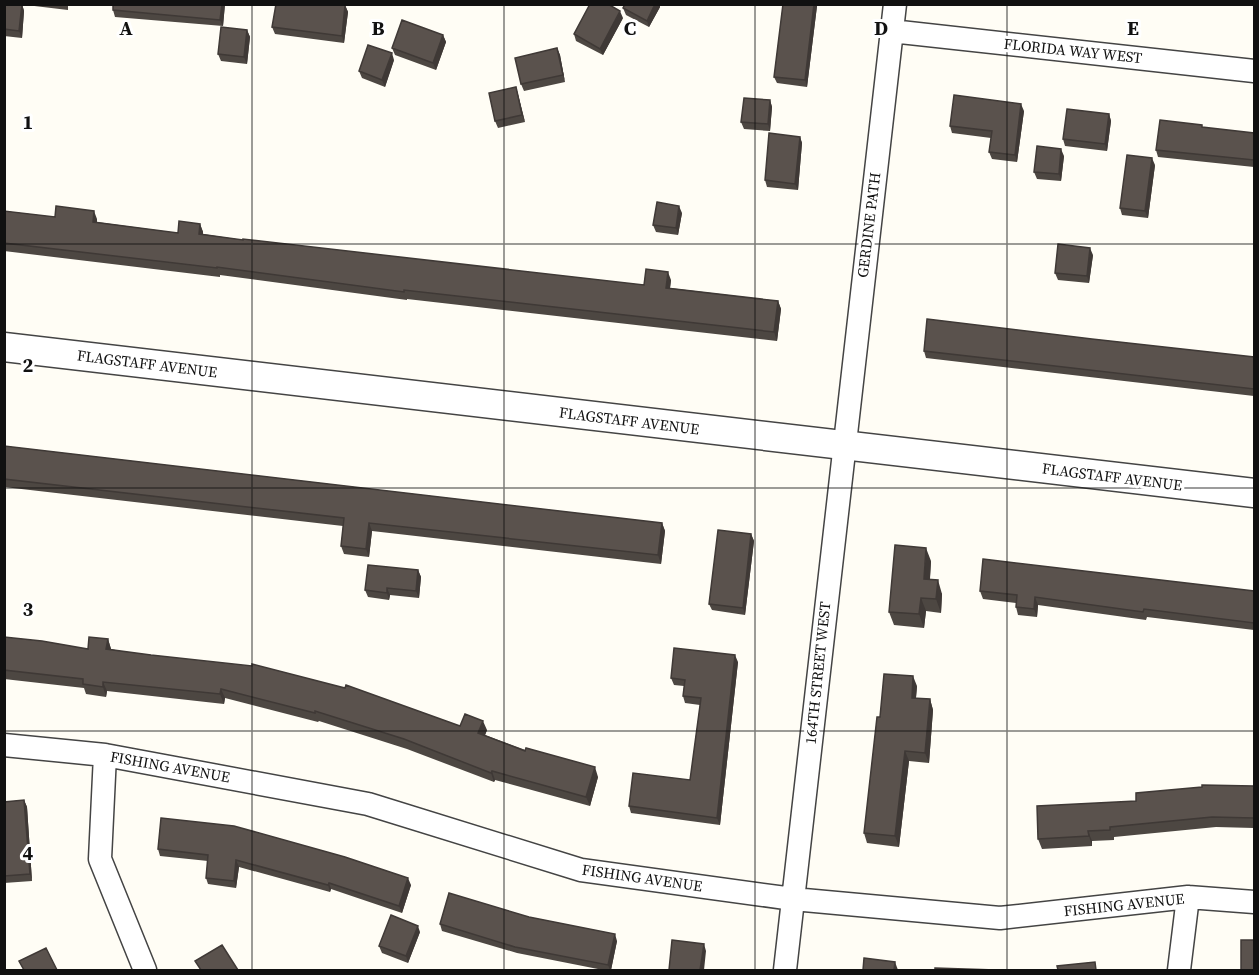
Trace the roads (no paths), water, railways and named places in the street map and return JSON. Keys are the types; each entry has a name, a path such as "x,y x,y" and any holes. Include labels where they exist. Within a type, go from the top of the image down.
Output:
{"street":[{"name":"GERDINE PATH","path":"844,446 895,4"},
{"name":"FLORIDA WAY WEST","path":"891,32 1254,71"},
{"name":"FLAGSTAFF AVENUE","path":"4,347 1254,493"},
{"name":"164TH STREET WEST","path":"785,970 844,446"},
{"name":"FISHING AVENUE","path":"4,745 105,755 368,804 581,870 792,899 1000,918 1188,897 1254,902"},
{"path":"105,755 99,859 146,970"},
{"path":"1179,970 1188,897"}]}
